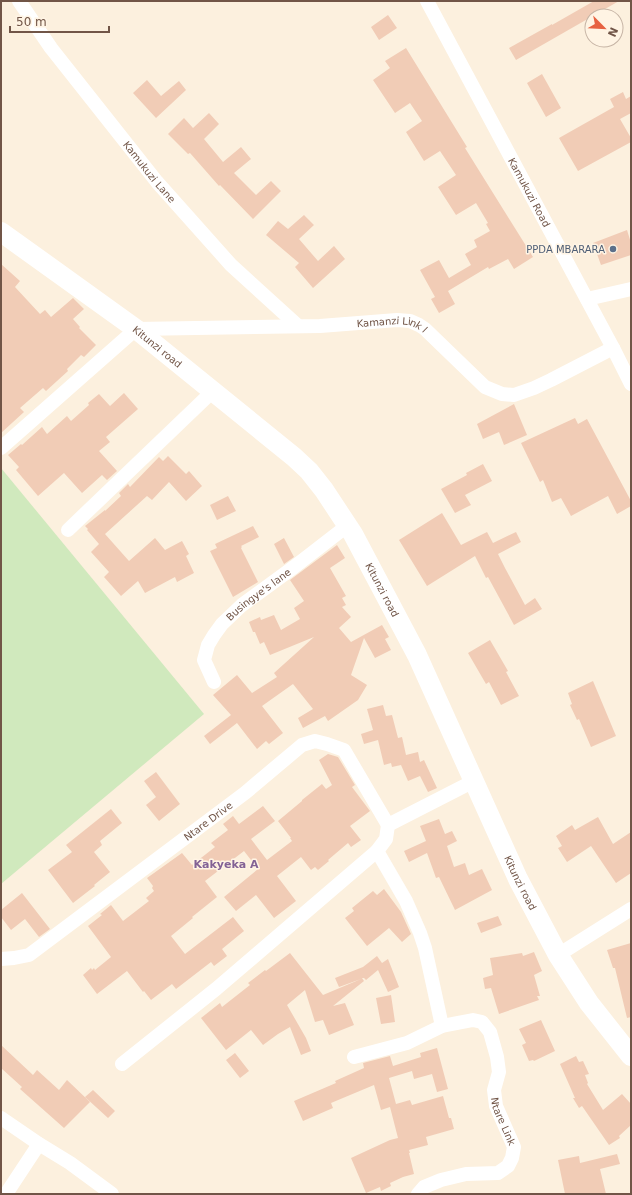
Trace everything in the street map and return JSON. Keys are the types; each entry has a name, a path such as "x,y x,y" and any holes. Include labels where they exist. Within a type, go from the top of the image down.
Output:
{"street":[{"name":"Kamukuzi Lane","path":"19,1 55,54 157,182 231,265 298,326"},
{"name":"Kamukuzi Road","path":"427,1 631,384"},
{"name":"Kitunzi road","path":"1,232 136,330 282,446 309,471 324,490 353,534 417,655 518,879 558,955 589,1003 631,1056"},
{"path":"587,299 631,289"},
{"name":"Kamanzi Link I","path":"136,330 320,326 397,320 410,321 425,329 485,387 502,394 514,395 551,380 613,348"},
{"path":"1,448 136,330"},
{"path":"68,530 213,391"},
{"name":"Busingye's lane","path":"214,682 204,660 208,645 222,624 242,605 294,568 347,526"},
{"name":"Ntare Drive","path":"1,959 29,955 245,794 302,745 315,742 327,744 344,750 388,825"},
{"path":"122,1064 216,989 377,851 386,839 388,825 474,781"},
{"path":"377,851 406,901 420,934 425,948 442,1026"},
{"path":"558,955 631,909"},
{"name":"Ntare Link","path":"354,1057 407,1042 442,1026 473,1020 482,1022 490,1032 497,1056 499,1072 494,1090 496,1106 514,1147 512,1158 508,1166 498,1173 466,1174 441,1180 424,1187 418,1194"},
{"path":"1,1118 70,1163 112,1194"},
{"path":"6,1194 40,1144"}],"green space":[{"path":"1,468 204,714 1,884"}],"building":[{"path":"594,1 619,1 607,8 584,8 584,21 516,60 509,48"},
{"path":"388,15 397,28 379,40 371,27"},
{"path":"406,48 467,147 465,148 533,257 514,269 508,259 489,269 488,267 448,291 455,304 439,313 431,299 435,297 420,270 439,260 449,278 471,265 465,254 477,247 474,240 490,231 486,224 488,223 476,203 456,215 438,187 456,175 440,151 424,161 406,132 422,121 410,103 395,113 373,80 390,68 385,61"},
{"path":"542,74 561,108 546,117 527,83"},
{"path":"147,80 161,96 179,81 186,90 156,118 133,93"},
{"path":"623,92 626,99 631,96 631,113 620,119 631,138 631,142 578,171 559,138 614,107 610,99"},
{"path":"209,113 219,124 204,139 223,162 241,147 251,159 234,173 256,195 271,181 281,191 253,219 220,185 219,186 190,153 188,154 168,134 184,118 193,128"},
{"path":"304,215 314,225 299,239 318,261 334,246 345,259 313,288 295,267 299,263 266,235 278,221 288,229"},
{"name":"PPDA MBARARA","path":"627,230 631,243 631,255 601,265 593,243"},
{"path":"1,264 20,281 15,287 40,314 45,310 51,317 73,298 84,309 73,319 80,327 79,328 96,345 84,357 81,355 67,369 68,371 46,391 43,388 20,408 24,412 1,433"},
{"path":"124,393 138,409 106,437 110,442 99,451 117,471 107,480 102,475 82,493 64,473 38,496 16,470 19,467 8,455 42,427 47,434 67,416 71,421 99,394 110,406"},
{"path":"514,404 527,435 504,445 499,432 483,439 477,424"},
{"path":"575,418 578,424 587,419 631,501 631,506 617,514 608,496 571,516 561,498 552,502 543,480 540,482 521,443"},
{"path":"168,456 186,474 189,471 202,486 186,501 169,482 152,500 147,496 105,534 129,561 155,538 165,550 182,541 189,554 186,556 194,573 177,582 175,577 145,593 138,581 121,596 104,577 109,572 91,552 99,544 85,526 105,511 121,496 119,493 128,484 130,487 159,457 163,461"},
{"path":"483,464 492,481 465,495 471,505 455,513 441,489 467,475 466,473"},
{"path":"228,496 236,511 217,520 210,505"},
{"path":"442,513 461,545 487,532 493,543 516,532 521,542 498,554 525,605 535,598 542,609 514,625 488,577 486,578 475,556 427,586 399,540"},
{"path":"253,526 259,537 241,546 241,548 258,582 233,597 210,551 217,548 215,544"},
{"path":"284,538 294,557 284,564 274,544"},
{"path":"337,545 345,558 330,568 346,596 342,598 346,605 342,607 351,617 339,628 351,642 382,625 389,637 385,639 391,650 375,658 364,638 351,675 367,685 358,700 328,721 325,716 303,728 298,718 313,709 293,684 262,706 283,733 269,744 266,741 257,749 237,723 210,744 204,736 231,715 213,695 237,675 252,693 277,677 274,673 314,637 270,655 264,642 260,644 249,622 260,617 261,620 274,615 281,630 300,619 294,608 304,601 290,580"},
{"path":"490,640 508,671 506,672 519,696 501,705 489,682 486,684 468,653"},
{"path":"593,681 616,736 591,747 579,719 577,720 570,705 572,704 568,693"},
{"path":"383,705 386,716 392,715 398,738 402,737 406,755 418,752 420,762 424,760 437,788 428,792 420,776 408,781 401,765 392,767 391,763 384,765 378,740 364,744 361,734 373,730 367,709"},
{"path":"328,754 338,757 355,785 352,787 370,811 350,826 361,840 351,847 348,843 318,870 315,867 311,870 301,857 277,876 296,901 274,918 256,895 236,911 224,897 258,869 244,851 205,881 217,897 171,936 185,954 233,917 244,931 222,949 227,956 214,966 211,962 176,989 172,984 151,1000 127,971 97,994 83,975 91,968 92,970 94,968 95,970 111,957 88,926 102,915 100,914 111,905 123,921 149,901 146,898 154,891 152,888 153,886 147,878 182,853 192,865 215,847 211,843 228,830 223,824 233,816 239,824 263,806 275,821 251,839 267,860 292,841 278,821 322,784 326,789 332,785 319,760"},
{"path":"156,772 180,804 159,821 146,805 156,797 144,781"},
{"path":"111,809 122,823 100,841 102,845 94,852 110,872 73,903 48,870 72,852 66,845"},
{"path":"598,817 613,844 631,832 631,873 616,883 591,846 567,862 558,848 562,846 556,836 572,825 575,830"},
{"path":"439,819 445,834 452,831 457,841 447,846 454,867 465,863 469,875 482,869 492,890 455,910 439,877 436,878 427,853 409,862 404,851 426,841 420,826"},
{"path":"384,889 401,912 411,934 402,942 389,928 367,946 345,918 354,911 352,908 373,891 377,895"},
{"path":"22,893 50,929 39,937 25,919 11,930 1,917 1,910"},
{"path":"498,916 502,925 481,933 477,923"},
{"path":"631,943 631,1017 627,1018 615,968 613,968 607,950"},
{"path":"534,952 542,971 534,975 540,996 537,996 539,1000 499,1014 491,988 485,989 483,978 493,975 490,958 522,953 523,956"},
{"path":"290,953 323,995 361,979 339,987 335,978 363,967 377,956 382,963 388,959 399,987 388,992 378,970 366,980 362,978 364,981 333,1006 345,1003 354,1025 329,1035 323,1020 315,1022 305,990 287,1005 306,1038 311,1051 301,1055 290,1027 263,1045 251,1030 226,1050 201,1018 220,1003 222,1007 250,985 248,983"},
{"path":"391,995 395,1022 381,1024 376,998"},
{"path":"541,1020 555,1051 534,1061 529,1061 522,1045 526,1043 519,1029"},
{"path":"1,1045 33,1075 37,1070 59,1090 67,1080 90,1102 64,1128 20,1089 22,1087 1,1068"},
{"path":"437,1048 448,1089 437,1092 432,1074 414,1079 412,1071 389,1078 396,1104 410,1100 412,1105 443,1096 449,1118 451,1118 454,1129 426,1137 428,1145 409,1150 414,1174 390,1183 391,1186 381,1191 380,1187 366,1193 351,1158 390,1140 398,1138 390,1107 381,1110 374,1085 331,1103 333,1108 303,1121 294,1101 336,1083 335,1081 364,1068 363,1063 390,1056 393,1066 421,1057 420,1053"},
{"path":"235,1053 249,1071 240,1078 226,1060"},
{"path":"576,1056 579,1062 583,1061 589,1074 585,1075 587,1084 603,1110 622,1094 631,1104 631,1125 619,1136 620,1138 609,1145 582,1106 579,1108 573,1098 575,1098 560,1064"},
{"path":"93,1090 115,1111 108,1118 85,1097"},
{"path":"617,1154 620,1164 600,1169 606,1194 565,1194 558,1160 579,1156 580,1163"}],"place":[{"name":"PPDA MBARARA","path":"613,249"}],"district":[{"name":"Kakyeka A","path":"226,864"}]}
